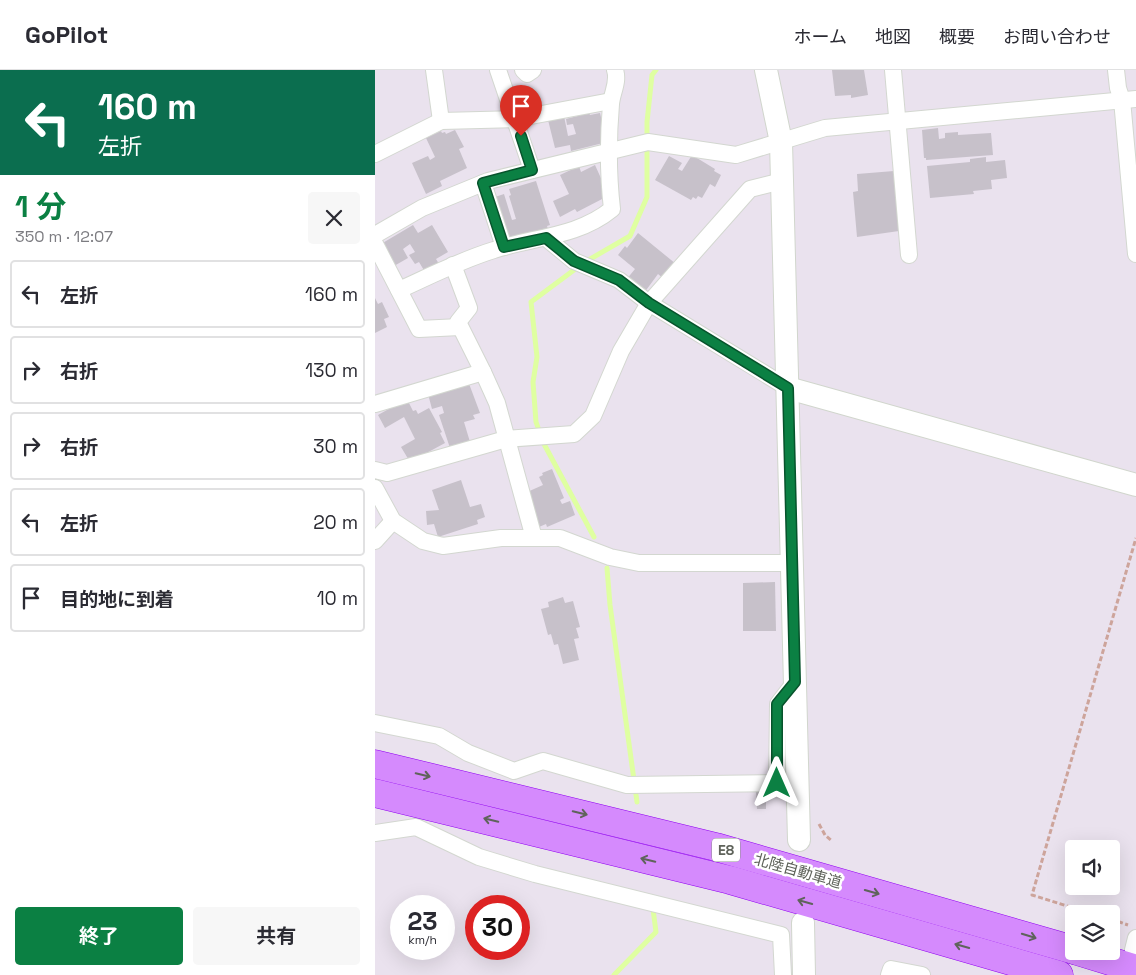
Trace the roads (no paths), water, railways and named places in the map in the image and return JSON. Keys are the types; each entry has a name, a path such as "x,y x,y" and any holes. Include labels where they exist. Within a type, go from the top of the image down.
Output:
{"highway":[{"name":"北陸自動車道","path":"375,764 716,847 1065,948"},
{"name":"北陸自動車道","path":"375,793 730,880 1059,975"},
{"name":"北陸自動車道","path":"1120,952 1135,952"}],"street":[{"path":"434,70 441,121"},
{"path":"498,70 532,170"},
{"path":"523,70 527,74 533,70"},
{"path":"399,290 453,265 504,247 557,236 603,216 612,209 608,170 611,101 617,77 615,70"},
{"path":"766,70 781,142 799,840"},
{"path":"893,70 909,255"},
{"path":"1116,70 1118,88 1129,100 1136,254"},
{"path":"375,235 423,208 483,183 648,142 736,155 825,128 1129,100"},
{"path":"375,154 441,121 515,119 611,101"},
{"path":"375,470 387,473 505,439 574,434 593,416 621,351 649,303 749,189 782,181"},
{"path":"483,183 504,247"},
{"path":"546,238 574,261 619,280 649,303 788,388 1136,485"},
{"path":"375,244 419,328 460,327"},
{"path":"453,265 469,308 458,322 497,403 505,439 534,538"},
{"path":"375,404 483,372"},
{"path":"375,488 393,521 423,541 443,546 501,538 560,538 610,557 639,563 793,563"},
{"path":"375,541 393,521"},
{"path":"375,723 439,736 468,753 514,771 543,761 627,785 777,783 777,704 795,682"},
{"path":"375,833 415,827 479,857 535,874 781,935 783,975"},
{"path":"803,923 804,975"},
{"path":"889,975 891,969 922,975"}],"waterway":[{"path":"585,262 630,236 647,197 647,122 652,75 656,70"},
{"path":"578,267 531,302 537,357 533,382 536,422 544,444 594,537"},
{"path":"607,568 610,605 637,802"},
{"path":"614,975 656,932 653,909"}]}
